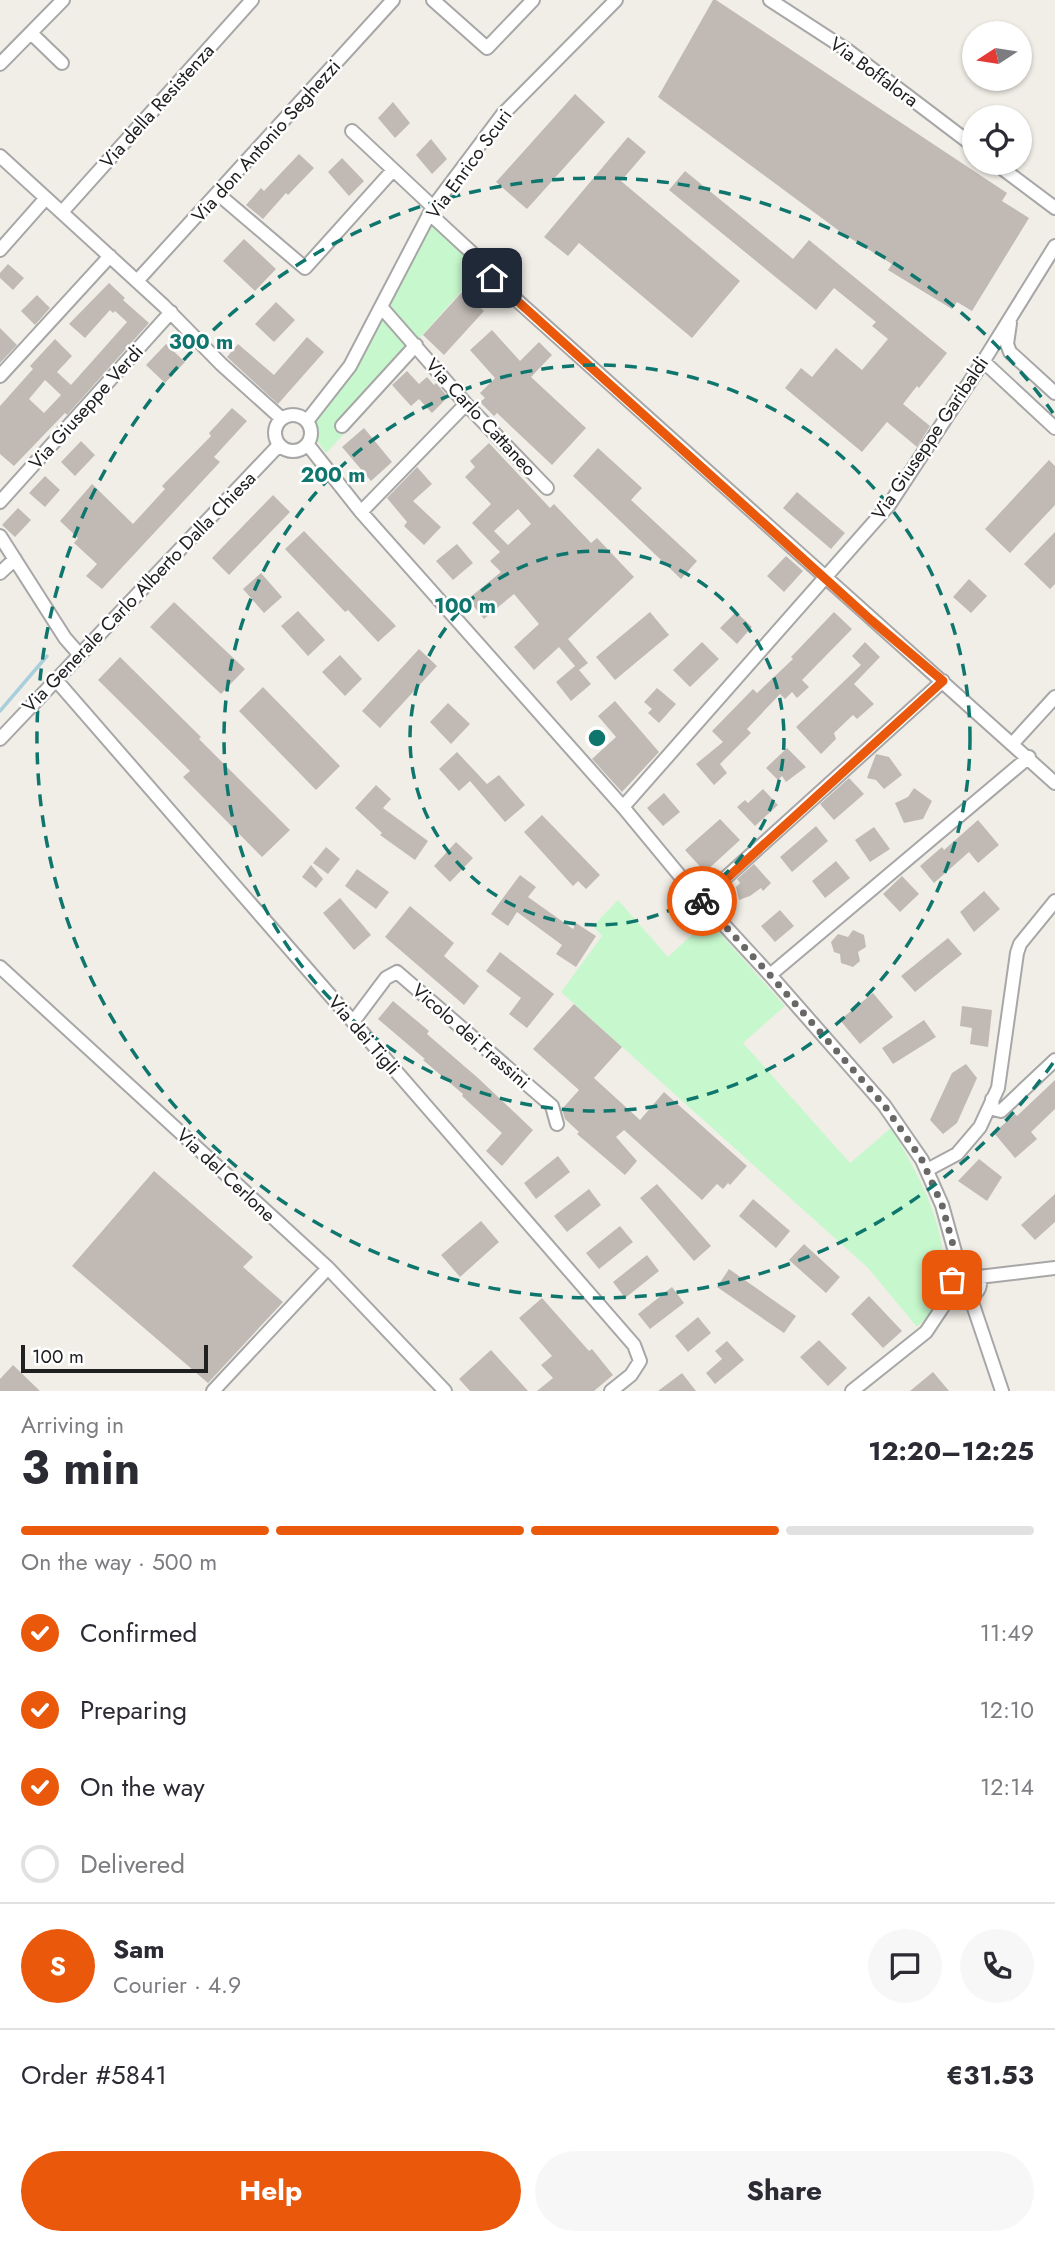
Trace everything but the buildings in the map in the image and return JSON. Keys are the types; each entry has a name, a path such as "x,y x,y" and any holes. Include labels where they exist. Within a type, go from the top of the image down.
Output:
{"street":[{"path":"0,64 63,0"},
{"name":"Via della Resistenza","path":"62,212 252,0"},
{"name":"Via don Antonio Seghezzi","path":"137,281 393,0"},
{"path":"433,0 487,48 533,0"},
{"name":"Via Enrico Scuri","path":"307,422 350,366 432,211 502,115 616,0"},
{"name":"Via Boffalora","path":"770,0 847,51 962,137"},
{"path":"31,33 62,63"},
{"path":"352,131 484,264"},
{"path":"0,156 171,312 221,364 282,419"},
{"path":"218,194 305,268 393,170"},
{"path":"1011,175 1055,208"},
{"path":"0,250 46,198"},
{"name":"Via Giuseppe Garibaldi","path":"623,807 889,505 1055,246"},
{"path":"0,376 110,256"},
{"path":"492,278 1055,783"},
{"name":"Via Carlo Cattaneo","path":"382,308 467,404 547,488"},
{"name":"Via Giuseppe Verdi","path":"0,502 171,312"},
{"path":"1011,314 1007,344 1010,352 1055,393"},
{"name":"Via Carlo Cattaneo","path":"342,426 416,345"},
{"path":"983,361 1055,428"},
{"path":"361,512 467,404"},
{"path":"290,415 298,416 307,422 312,432 308,445 291,451 279,445 276,429 282,419 290,415"},
{"name":"Via Generale Carlo Alberto Dalla Chiesa","path":"0,739 279,445"},
{"path":"308,445 361,512 884,1105 927,1170 942,1205 960,1270"},
{"path":"0,536 65,638 79,654"},
{"path":"0,573 15,559"},
{"name":"Via dei Tigli","path":"55,680 634,1345 640,1361 631,1375 611,1391"},
{"path":"701,900 943,681"},
{"path":"1013,743 1055,697"},
{"path":"770,975 1029,757"},
{"path":"927,1170 957,1154 980,1127 998,1088 1017,953 1020,944 1055,901"},
{"name":"Via del Cerlone","path":"0,967 328,1268 444,1391"},
{"name":"Vicolo dei Frassini","path":"353,1022 386,978 397,972 552,1106 557,1124"},
{"path":"992,1099 993,1109 1001,1111 1055,1060"},
{"path":"213,1391 328,1268"},
{"path":"979,1278 1055,1268"},
{"path":"960,1270 972,1270 979,1278 979,1287 970,1296 960,1295 954,1290 952,1280 960,1270"},
{"path":"852,1391 926,1332 954,1290"},
{"path":"970,1296 1002,1391"}],"green space":[{"path":"433,221 482,268 419,339 416,336 337,423 345,433 326,453 316,439 315,425 321,411 352,371"},
{"path":"618,900 668,957 708,920 785,1006 743,1043 850,1163 891,1128 925,1192 941,1241 944,1265 941,1289 932,1311 917,1327 868,1268 561,992 602,936 593,926"}],"waterway":[{"path":"0,711 47,656"}],"way so far":[{"path":"702,901 884,1105 922,1160 942,1205 960,1270 952,1280"}],"route":[{"path":"492,278 871,620 943,681 702,901"}]}
